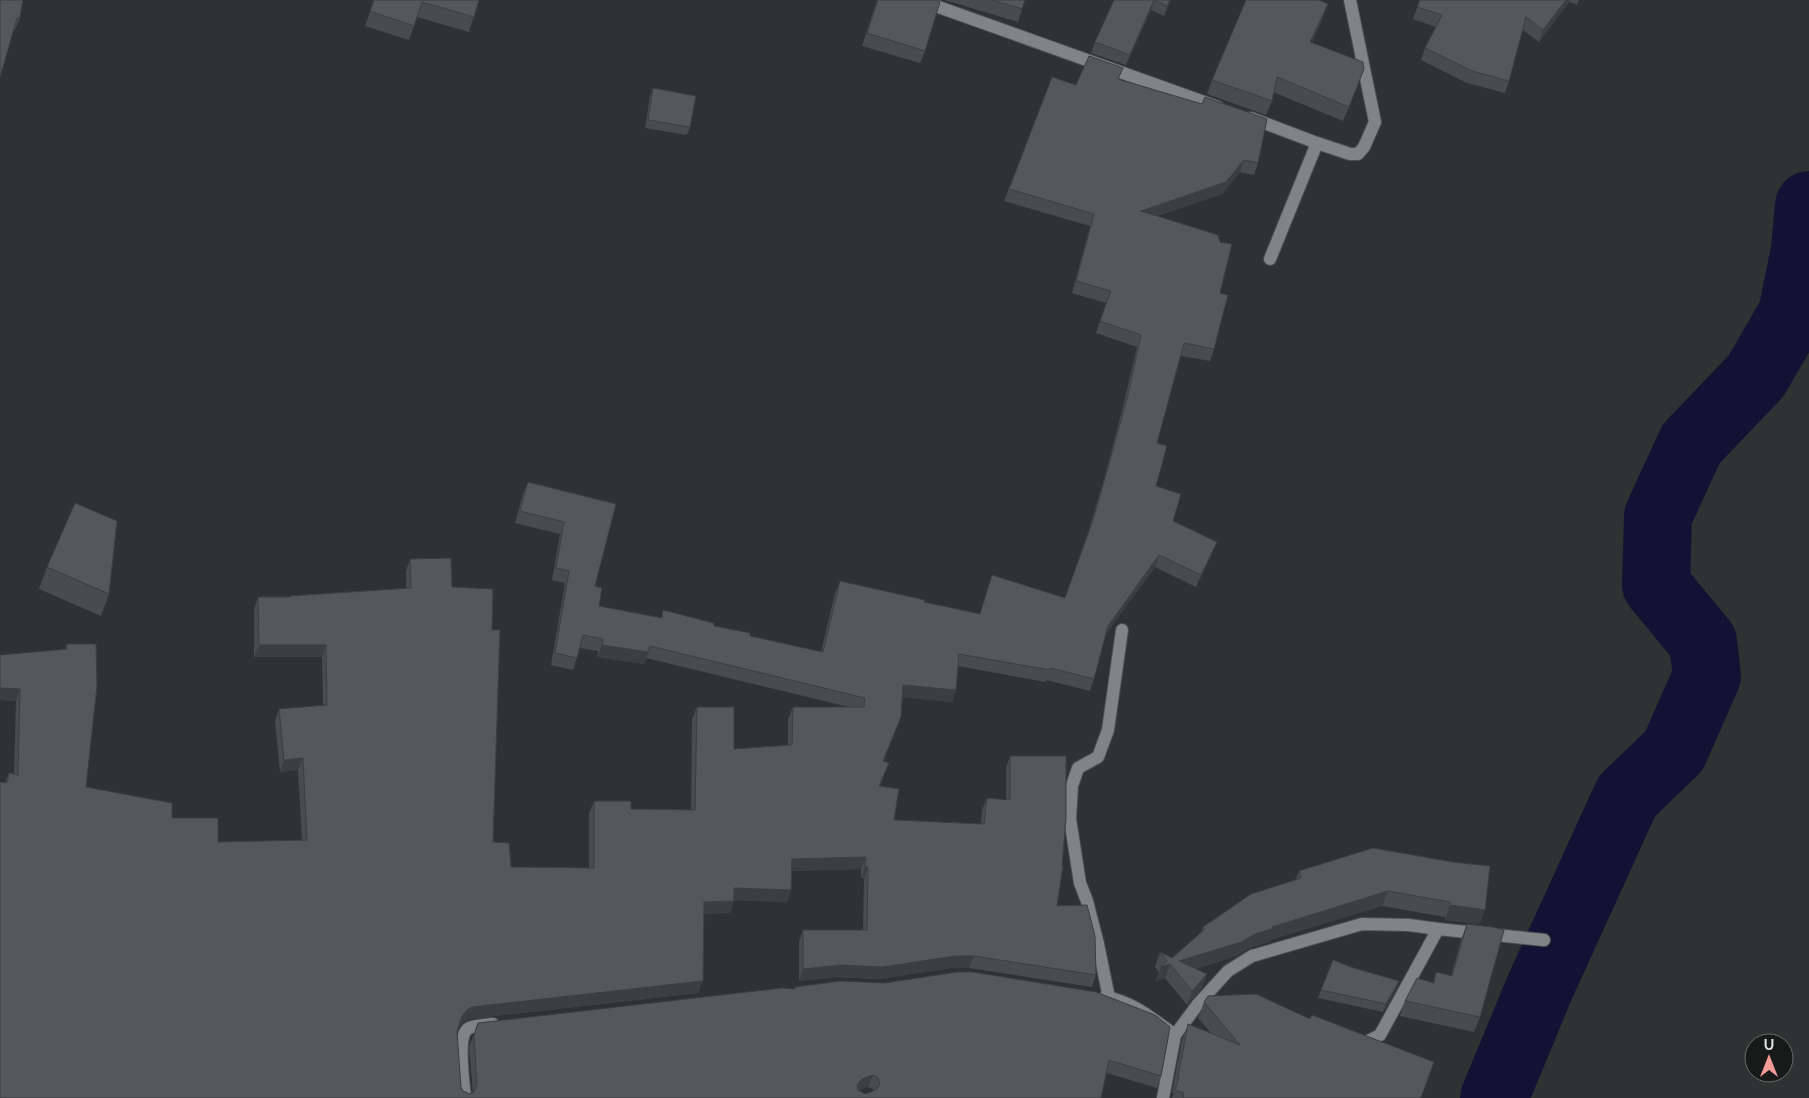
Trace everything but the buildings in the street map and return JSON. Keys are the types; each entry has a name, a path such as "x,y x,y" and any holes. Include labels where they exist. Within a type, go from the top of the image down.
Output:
{"street":[{"path":"919,0 1317,143 1350,154 1358,154 1364,147 1375,122 1350,0"},
{"path":"1270,259 1317,143"},
{"path":"1109,998 1098,944 1087,901 1080,883 1071,811 1072,786 1078,768 1098,757 1108,730 1122,630"},
{"path":"1163,1098 1175,1035 1198,1004 1228,971 1252,956 1362,924 1409,925 1544,940"},
{"path":"1352,1038 1360,1042 1366,1042 1380,1035 1438,929"},
{"path":"1091,995 1109,998 1135,1008 1175,1035"},
{"path":"1198,1004 1236,1002"},
{"path":"465,1098 461,1046 464,1033 469,1027 507,1023"}],"waterway":[{"path":"1494,1098 1540,987 1627,796 1674,751 1707,676 1703,642 1656,585 1658,516 1691,444 1756,376 1792,314 1805,250 1809,205"}]}
